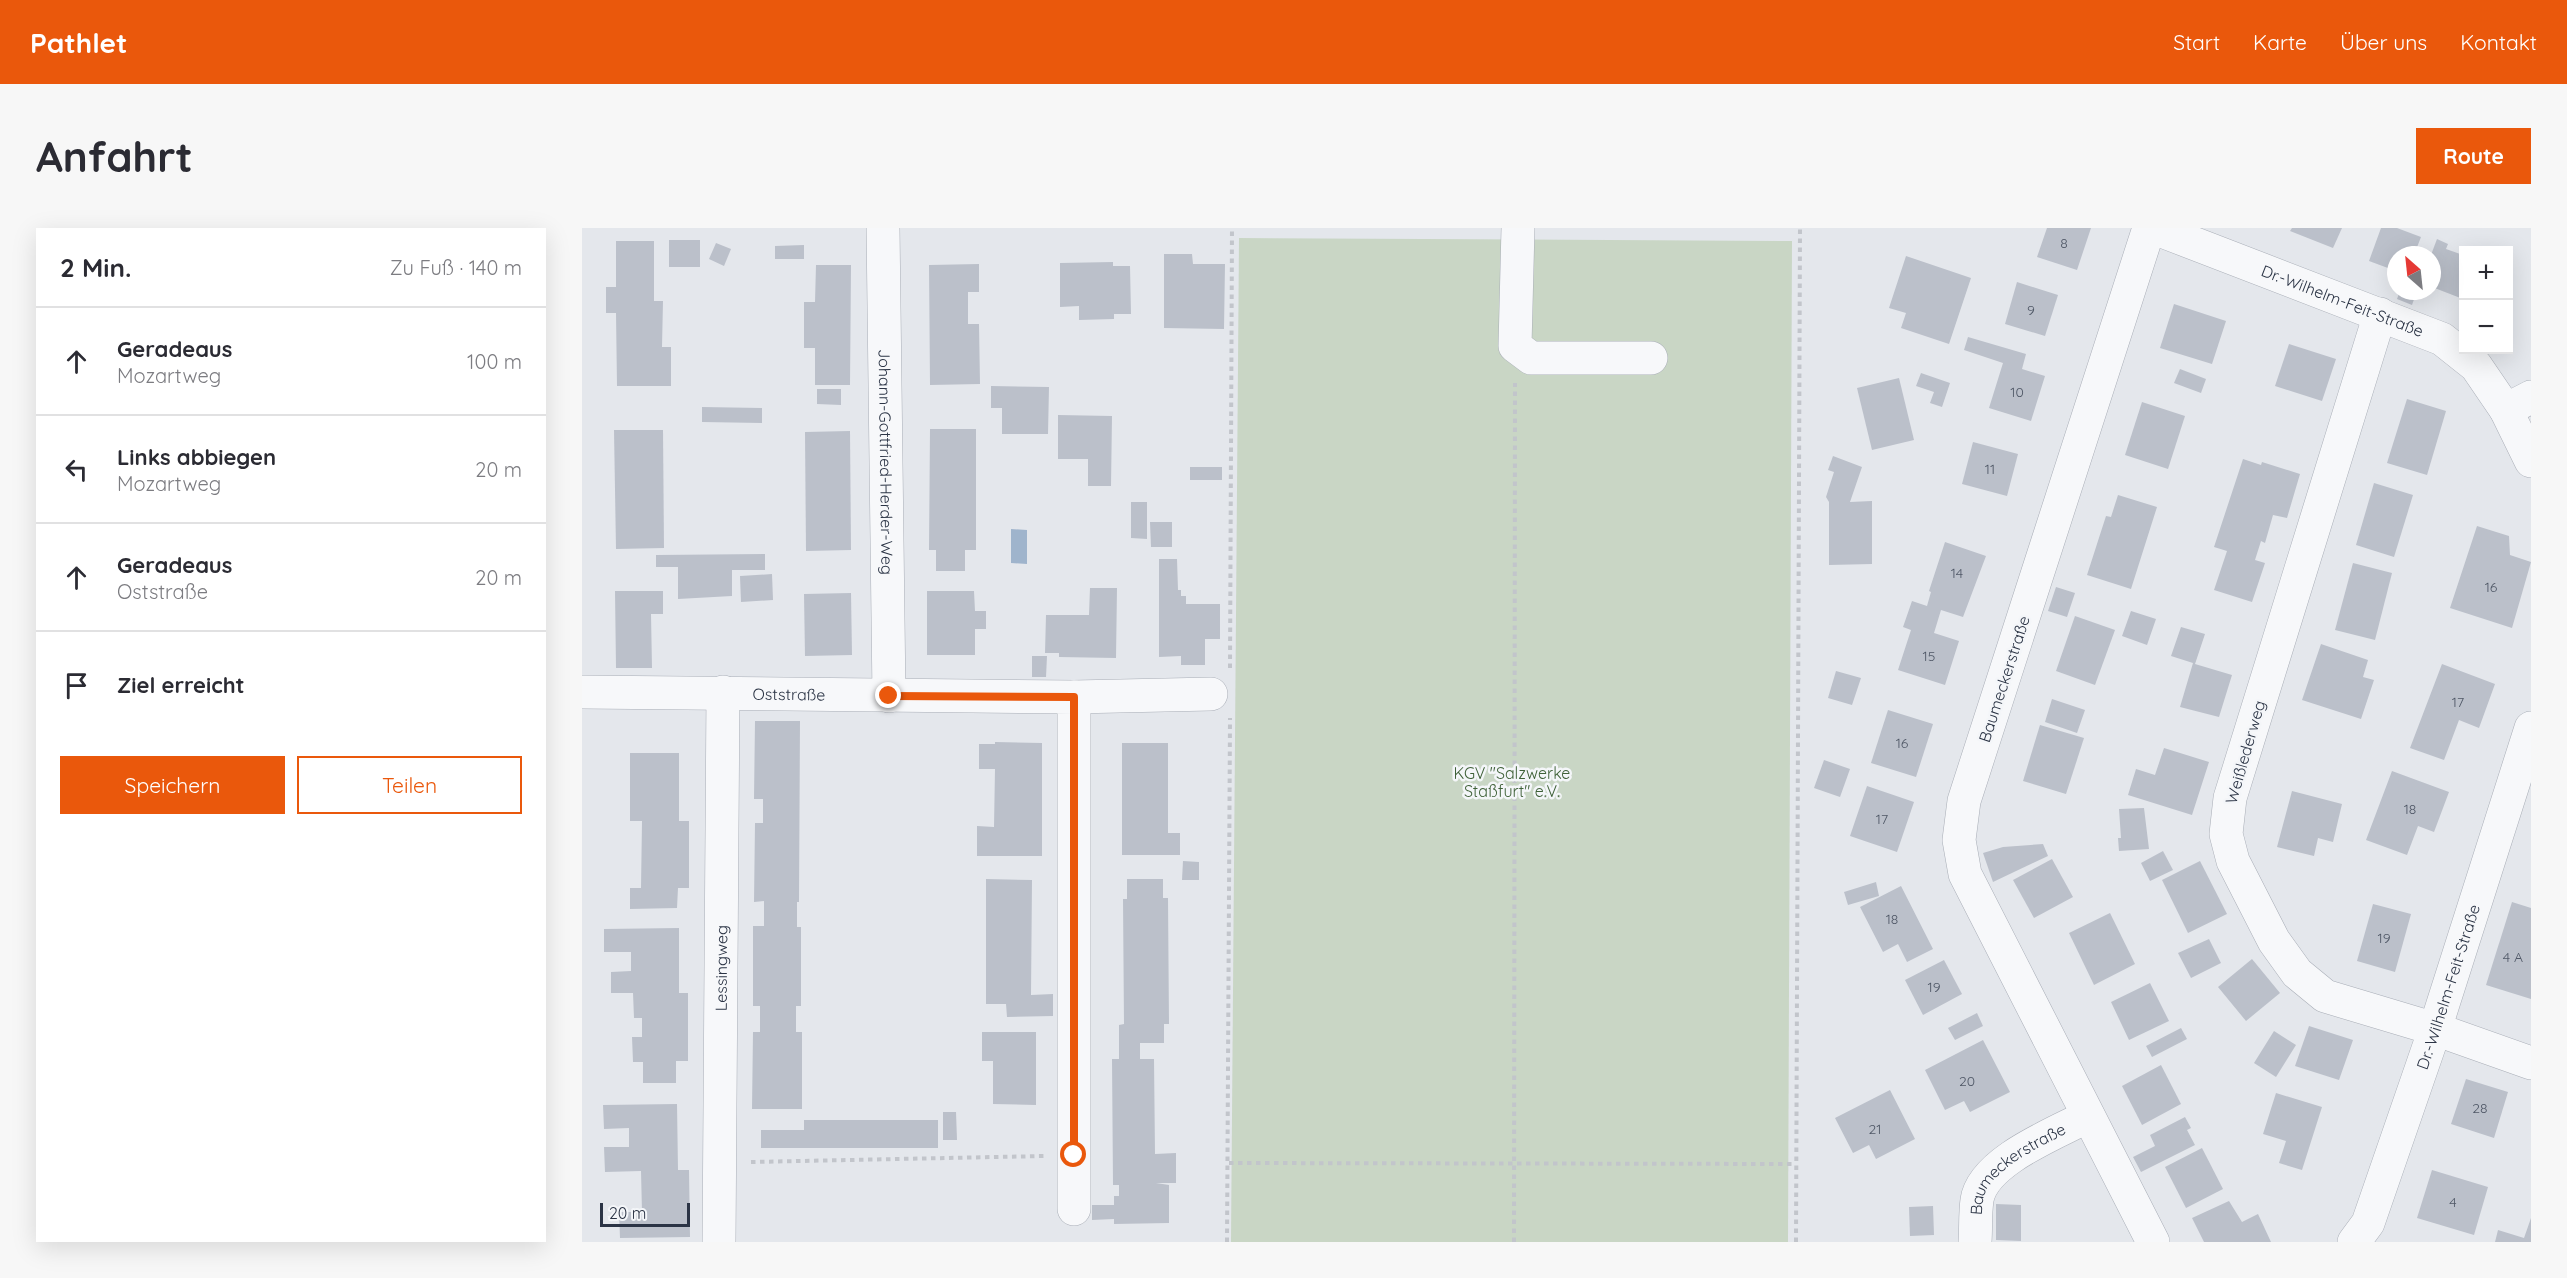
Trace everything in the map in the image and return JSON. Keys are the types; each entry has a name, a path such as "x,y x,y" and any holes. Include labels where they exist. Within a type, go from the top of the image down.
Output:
{"street":[{"name":"Johann-Gottfried-Herder-Weg","path":"883,228 889,696"},
{"path":"1518,228 1515,346 1531,358 1651,358"},
{"name":"Baumeckerstraße","path":"2149,228 1964,801 1959,840 1965,874 2153,1242"},
{"name":"Dr.-Wilhelm-Feit-Straße","path":"2154,228 2442,339 2518,403 2531,461"},
{"name":"Weißlederweg","path":"2380,314 2230,798 2226,834 2233,861 2274,941 2297,973 2325,996 2435,1029 2531,1063"},
{"name":"Oststraße","path":"582,692 1074,697 1224,693"},
{"name":"Lessingweg","path":"719,1242 723,692"},
{"path":"1074,697 1074,1209"},
{"name":"Dr.-Wilhelm-Feit-Straße","path":"2354,1242 2368,1223 2435,1029 2531,728"},
{"name":"Baumeckerstraße","path":"1975,1242 1977,1198 1991,1174 2011,1156 2088,1116"}],"path":[{"path":"1227,1242 1229,1163 1224,693 1232,228"},
{"path":"1796,1242 1800,228"},
{"path":"1514,1242 1515,346"},
{"path":"718,1162 1074,1155"},
{"path":"1229,1163 1796,1164"}],"green space":[{"name":"KGV \"Salzwerke Staßfurt\" e.V.","path":"1239,238 1792,241 1788,1242 1231,1242"}],"water":[{"path":"1011,529 1027,530 1027,564 1011,563"}],"building":[{"path":"2047,228 2091,228 2077,270 2037,257"},
{"path":"2292,228 2342,228 2333,248 2290,231"},
{"path":"2381,228 2397,228 2421,237 2418,246 2387,246 2387,268 2369,261"},
{"path":"2437,239 2448,244 2446,249 2459,254 2459,297 2441,290 2441,246 2434,246"},
{"path":"669,240 700,240 700,267 669,267"},
{"path":"616,241 654,241 654,301 663,301 662,347 671,347 671,386 617,386 616,313 606,313 606,287 616,287"},
{"path":"716,243 731,249 724,266 709,259"},
{"path":"804,245 804,259 775,259 775,246"},
{"path":"1164,254 1192,254 1193,264 1225,264 1224,329 1164,328"},
{"path":"1906,256 1971,278 1949,344 1901,328 1906,313 1889,308"},
{"path":"1113,262 1113,266 1130,266 1131,314 1114,314 1114,319 1079,320 1079,306 1060,307 1060,263"},
{"path":"979,264 979,292 968,292 968,324 979,324 980,384 930,385 929,265"},
{"path":"816,265 851,265 850,385 815,385 815,348 804,348 804,302 815,302"},
{"path":"2017,282 2058,295 2045,336 2005,324"},
{"path":"2400,300 2414,300 2412,305"},
{"path":"2174,304 2226,321 2212,364 2160,348"},
{"path":"1968,337 2026,354 2022,369 2045,376 2031,421 1989,408 2003,363 1964,350"},
{"path":"2289,344 2336,359 2322,401 2275,386"},
{"path":"2180,369 2206,379 2201,393 2174,383"},
{"path":"1921,373 1950,383 1942,407 1930,403 1934,392 1916,386"},
{"path":"1899,378 1914,440 1872,450 1857,388"},
{"path":"991,386 1049,387 1048,434 1002,434 1002,408 991,408"},
{"path":"817,389 841,389 841,405 817,404"},
{"path":"2407,399 2446,411 2427,475 2387,463"},
{"path":"2142,402 2185,416 2168,469 2125,455"},
{"path":"702,407 762,408 762,423 702,422"},
{"path":"1058,415 1112,416 1111,486 1088,486 1088,459 1058,459"},
{"path":"930,429 976,429 976,550 965,550 965,571 936,571 936,550 929,550"},
{"path":"614,430 663,430 664,548 616,549"},
{"path":"850,431 851,550 806,551 805,432"},
{"path":"1973,442 2018,454 2007,496 1962,484"},
{"path":"1833,456 1862,467 1850,502 1872,501 1872,564 1829,565 1829,502 1826,497 1834,472 1828,470"},
{"path":"2243,459 2261,465 2262,462 2300,474 2287,518 2273,515 2265,543 2261,541 2255,560 2265,563 2252,602 2214,590 2227,551 2214,547"},
{"path":"1190,467 1222,467 1222,480 1190,480"},
{"path":"2374,483 2413,495 2394,557 2356,545"},
{"path":"2118,495 2157,507 2131,589 2087,575 2106,516 2111,517"},
{"path":"1131,502 1147,502 1147,539 1131,538"},
{"path":"1150,522 1172,522 1172,547 1151,547"},
{"path":"2477,526 2509,536 2510,555 2531,562 2512,628 2450,608"},
{"path":"1945,542 1986,556 1963,617 1941,610 1934,633 1959,641 1945,685 1898,670 1911,630 1903,627 1912,601 1927,606 1931,592 1929,591"},
{"path":"765,554 765,570 732,570 732,596 678,599 678,567 656,567 656,555"},
{"path":"1159,559 1177,559 1178,590 1181,590 1181,596 1186,596 1186,604 1220,604 1220,639 1205,639 1205,665 1181,665 1181,656 1159,657"},
{"path":"2353,563 2392,573 2375,640 2335,630"},
{"path":"772,574 773,600 741,602 740,576"},
{"path":"2056,587 2075,593 2067,617 2048,611"},
{"path":"1090,588 1117,588 1116,658 1059,657 1059,653 1045,653 1046,615 1089,615"},
{"path":"615,591 663,591 663,614 651,614 652,668 616,668"},
{"path":"927,591 974,591 975,611 986,611 986,629 975,629 975,655 927,655"},
{"path":"851,593 852,655 805,656 804,594"},
{"path":"2131,611 2156,619 2147,645 2122,636"},
{"path":"2075,616 2115,630 2095,685 2056,671"},
{"path":"2181,627 2205,634 2195,664 2232,675 2219,717 2180,707 2193,663 2171,656"},
{"path":"2321,644 2368,660 2363,677 2374,680 2361,719 2302,700"},
{"path":"1032,656 1047,656 1046,677 1032,677"},
{"path":"2442,664 2495,684 2479,728 2459,720 2444,760 2410,748"},
{"path":"1836,671 1861,678 1852,705 1828,698"},
{"path":"2052,699 2085,710 2077,733 2045,722"},
{"path":"1888,710 1933,724 1916,777 1871,763"},
{"path":"755,721 800,721 797,927 801,927 801,1006 796,1006 796,1032 802,1032 802,1109 752,1109 753,1032 760,1032 760,1006 753,1006 753,926 764,926 764,901 754,902 755,823 763,823 763,799 754,799"},
{"path":"2040,725 2084,738 2066,794 2023,781"},
{"path":"995,742 1042,743 1042,856 977,856 977,826 994,827 995,769 979,769 979,744 995,744"},
{"path":"1122,743 1168,743 1168,833 1180,833 1180,855 1122,855"},
{"path":"2164,748 2209,762 2192,815 2128,795 2136,769 2155,775"},
{"path":"630,753 679,753 679,821 689,821 689,888 678,888 677,908 630,909 630,888 641,888 642,821 630,821"},
{"path":"1824,760 1850,769 1840,797 1814,788"},
{"path":"2392,771 2449,792 2434,832 2418,826 2407,855 2366,840"},
{"path":"1867,786 1914,802 1897,852 1850,836"},
{"path":"2292,791 2342,804 2333,842 2318,838 2314,856 2277,847"},
{"path":"2144,808 2149,849 2119,851 2118,838 2121,838 2119,809"},
{"path":"2043,844 2048,856 1993,882 1983,853 2003,847"},
{"path":"2163,851 2173,870 2150,881 2141,863"},
{"path":"2052,859 2073,897 2034,918 2013,880"},
{"path":"1183,861 1199,862 1199,880 1182,880"},
{"path":"2200,861 2227,914 2188,933 2162,880"},
{"path":"986,879 1032,880 1031,995 1053,994 1053,1016 1007,1017 1006,1004 986,1004"},
{"path":"1127,879 1163,879 1163,898 1168,898 1169,1024 1164,1024 1164,1043 1140,1043 1140,1059 1154,1059 1155,1154 1176,1153 1176,1183 1156,1183 1169,1185 1169,1223 1114,1224 1114,1219 1092,1220 1092,1205 1114,1205 1114,1196 1119,1196 1119,1185 1113,1185 1112,1059 1119,1059 1119,1025 1124,1024 1123,899 1127,899"},
{"path":"1876,882 1879,896 1848,905 1844,892"},
{"path":"1901,886 1933,949 1907,962 1898,944 1883,952 1860,907"},
{"path":"2512,902 2531,908 2531,999 2486,985"},
{"path":"2373,904 2411,914 2395,972 2357,961"},
{"path":"2110,913 2135,964 2094,985 2069,933"},
{"path":"679,928 679,993 688,993 688,1061 676,1061 676,1083 643,1083 643,1062 633,1062 632,1037 642,1037 642,1018 634,1018 633,993 611,993 611,972 631,971 631,952 604,952 604,929"},
{"path":"2209,939 2221,963 2191,978 2178,953"},
{"path":"2252,959 2280,993 2246,1021 2218,987"},
{"path":"1944,960 1962,994 1923,1015 1905,980"},
{"path":"2150,983 2169,1021 2129,1040 2111,1002"},
{"path":"1977,1013 1983,1026 1955,1040 1948,1028"},
{"path":"2309,1026 2353,1040 2339,1080 2295,1066"},
{"path":"2181,1028 2187,1039 2152,1057 2146,1046"},
{"path":"2274,1031 2296,1045 2276,1077 2254,1063"},
{"path":"982,1032 1036,1032 1036,1105 993,1104 993,1061 982,1061"},
{"path":"1983,1040 2010,1092 1970,1112 1964,1101 1945,1110 1925,1070"},
{"path":"2161,1065 2181,1104 2142,1125 2122,1086"},
{"path":"2466,1079 2508,1092 2494,1138 2451,1124"},
{"path":"1890,1090 1915,1139 1876,1159 1869,1145 1853,1153 1835,1118"},
{"path":"2276,1093 2322,1107 2302,1170 2279,1163 2286,1141 2263,1134"},
{"path":"677,1104 678,1170 689,1170 690,1237 620,1238 619,1212 642,1212 641,1171 605,1172 604,1147 629,1147 629,1128 604,1129 603,1105"},
{"path":"943,1112 956,1112 957,1140 943,1140"},
{"path":"2185,1117 2191,1128 2187,1130 2195,1145 2141,1172 2133,1157 2155,1146 2150,1135"},
{"path":"804,1120 938,1120 938,1148 761,1148 761,1130 804,1130"},
{"path":"2202,1148 2223,1189 2186,1208 2165,1167"},
{"path":"2432,1170 2488,1187 2474,1235 2417,1218"},
{"path":"2229,1201 2242,1222 2258,1214 2271,1242 2204,1242 2192,1218"},
{"path":"1996,1204 2021,1205 2021,1241 1996,1240"},
{"path":"1933,1206 1934,1235 1910,1236 1909,1207"},
{"path":"2531,1218 2531,1242 2495,1242 2498,1230 2524,1238"}],"route":[{"path":"889,696 1074,697 1074,1155"}]}
